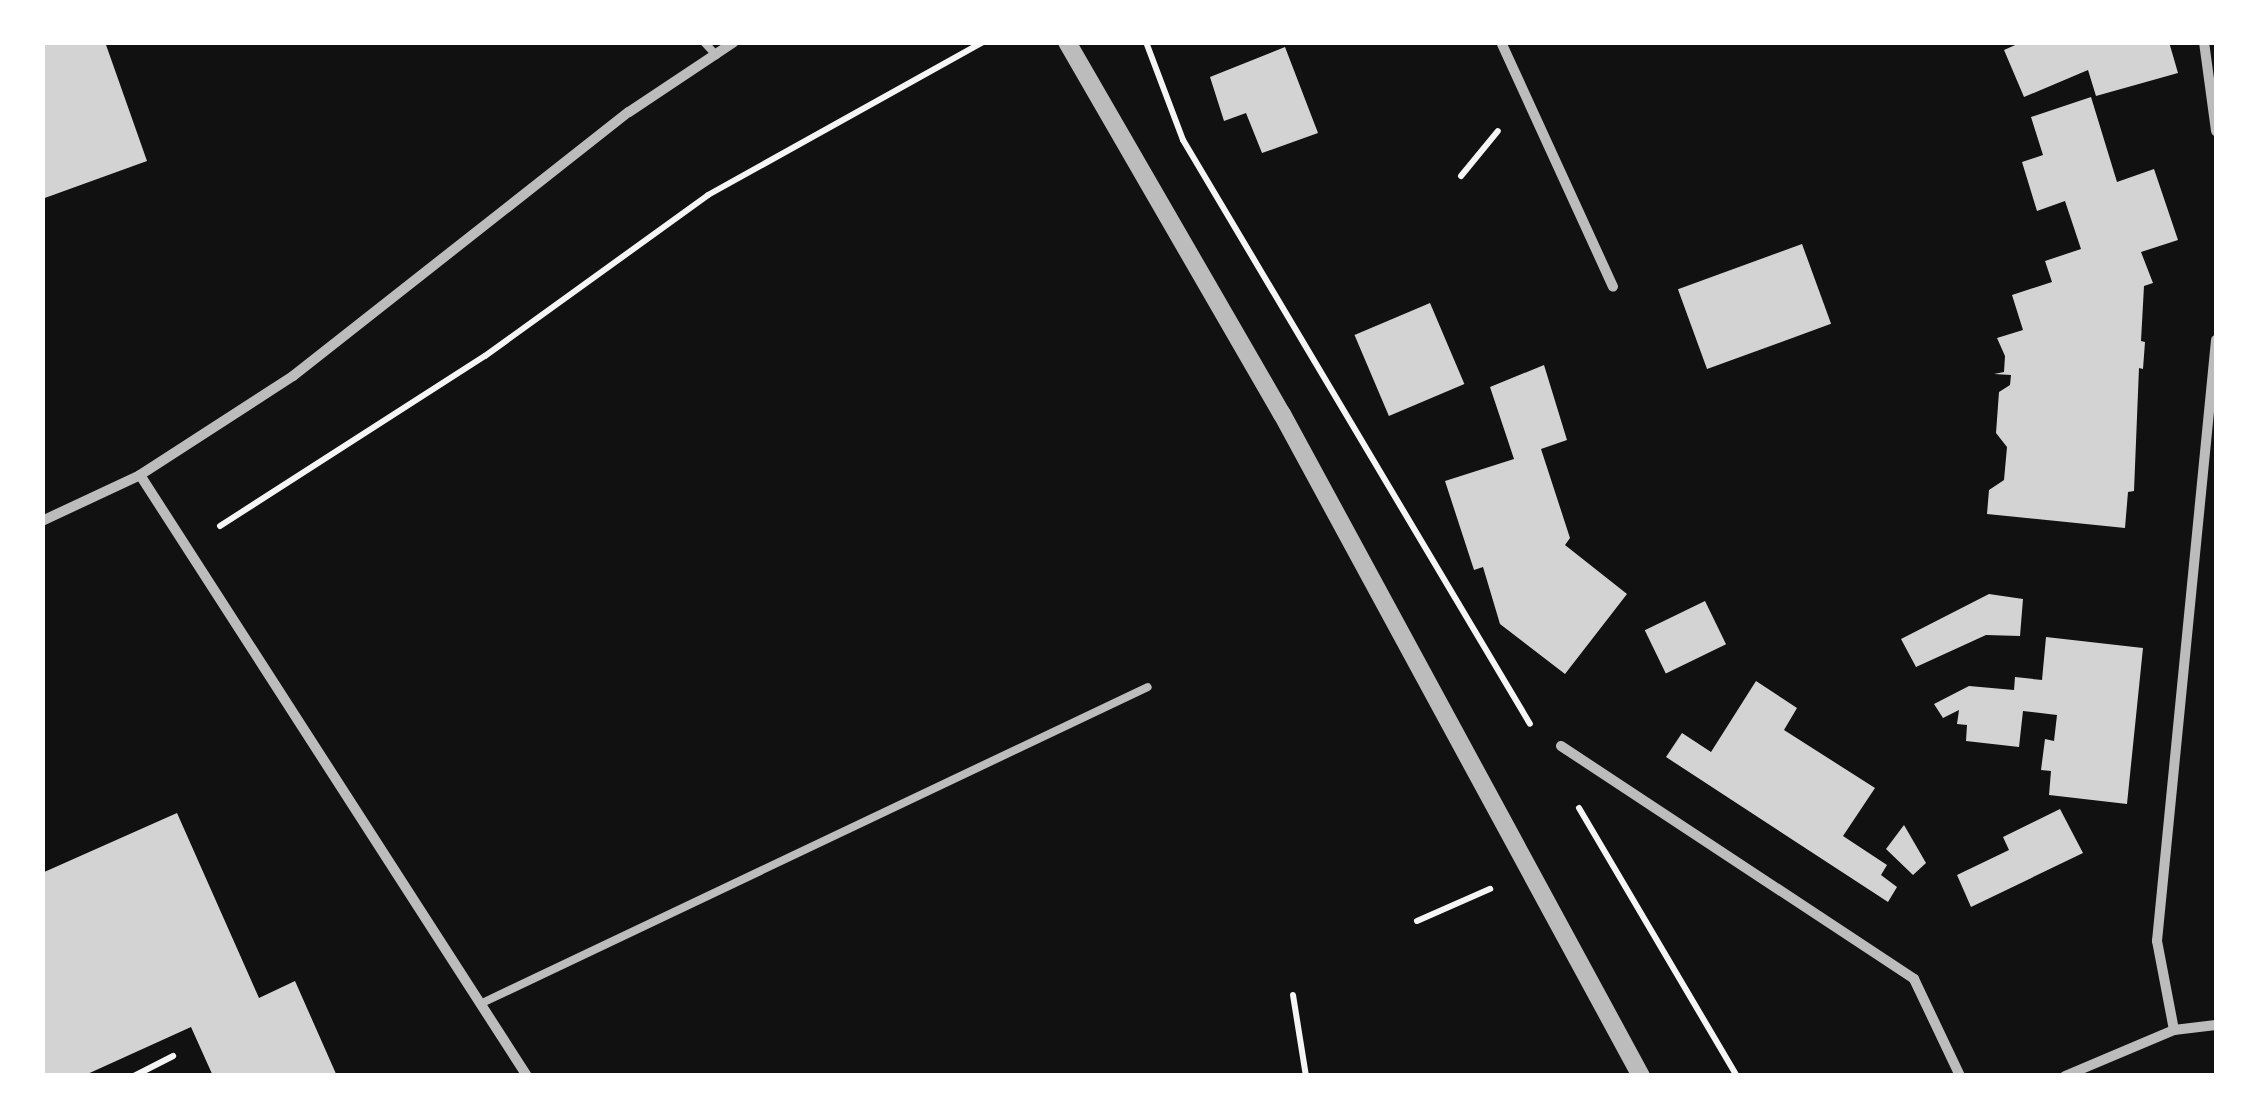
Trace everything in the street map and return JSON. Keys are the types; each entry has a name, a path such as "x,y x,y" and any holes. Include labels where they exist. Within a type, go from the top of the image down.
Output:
{"street":[{"path":"42,521 140,475 293,376 628,112 734,42"},
{"path":"1067,42 1282,414 1642,1076"},
{"path":"1502,42 1613,287"},
{"path":"2204,42 2216,131"},
{"path":"2174,1030 2157,941 2216,340"},
{"path":"140,475 526,1076"},
{"path":"1561,746 1914,979 1960,1076"},
{"path":"2066,1076 2174,1030 2216,1026"}],"lane":[{"path":"704,42 716,56"},
{"path":"480,1004 1148,687"}],"path":[{"path":"189,546 485,356 708,195 982,42"},
{"path":"1146,42 1183,140 1536,735"},
{"path":"1460,176 1492,135 1531,106"},
{"path":"1577,803 1737,1076"},
{"path":"1416,920 1528,872"},
{"path":"1294,994 1306,1076"},
{"path":"134,1076 173,1056"}],"building":[{"path":"42,42 105,42 147,161 42,199"},
{"path":"2022,42 2169,42 2178,73 2096,96 2088,70 2024,97 2004,50"},
{"path":"1285,47 1318,133 1262,153 1246,113 1224,121 1210,77"},
{"path":"2091,97 2117,182 2154,169 2178,240 2141,252 2153,283 2144,286 2141,341 2145,342 2143,369 2139,368 2134,491 2128,492 2125,528 1987,514 1989,490 2004,480 2007,447 1996,433 1999,392 2010,385 2011,375 1994,374 2004,372 2005,356 1997,338 2023,330 2012,295 2052,282 2045,261 2081,249 2065,201 2037,211 2022,162 2043,155 2031,117"},
{"path":"1802,244 1831,324 1707,369 1678,289"},
{"path":"1430,303 1464,384 1389,416 1355,335"},
{"path":"1544,365 1567,440 1541,449 1570,538 1565,545 1627,594 1565,674 1500,624 1483,567 1474,570 1445,481 1514,459 1490,387"},
{"path":"1989,594 2023,599 2020,636 1986,635 1916,667 1901,639"},
{"path":"1705,601 1726,644 1666,674 1645,630"},
{"path":"2046,637 2143,648 2127,804 2049,795 2051,771 2041,770 2045,739 2054,741 2057,715 2023,711 2019,747 1966,741 1967,725 1957,724 1959,710 1943,718 1934,704 1969,686 2014,690 2015,677 2042,680"},
{"path":"1756,681 1797,708 1784,730 1875,788 1843,836 1887,865 1881,875 1897,887 1888,902 1666,757 1682,733 1711,752"},
{"path":"2060,809 2083,853 1971,907 1957,875 2009,850 2003,837"},
{"path":"177,813 259,998 295,981 337,1076 213,1076 191,1027 83,1076 42,1076 42,873"},
{"path":"1904,825 1926,863 1913,875 1886,849"}]}
